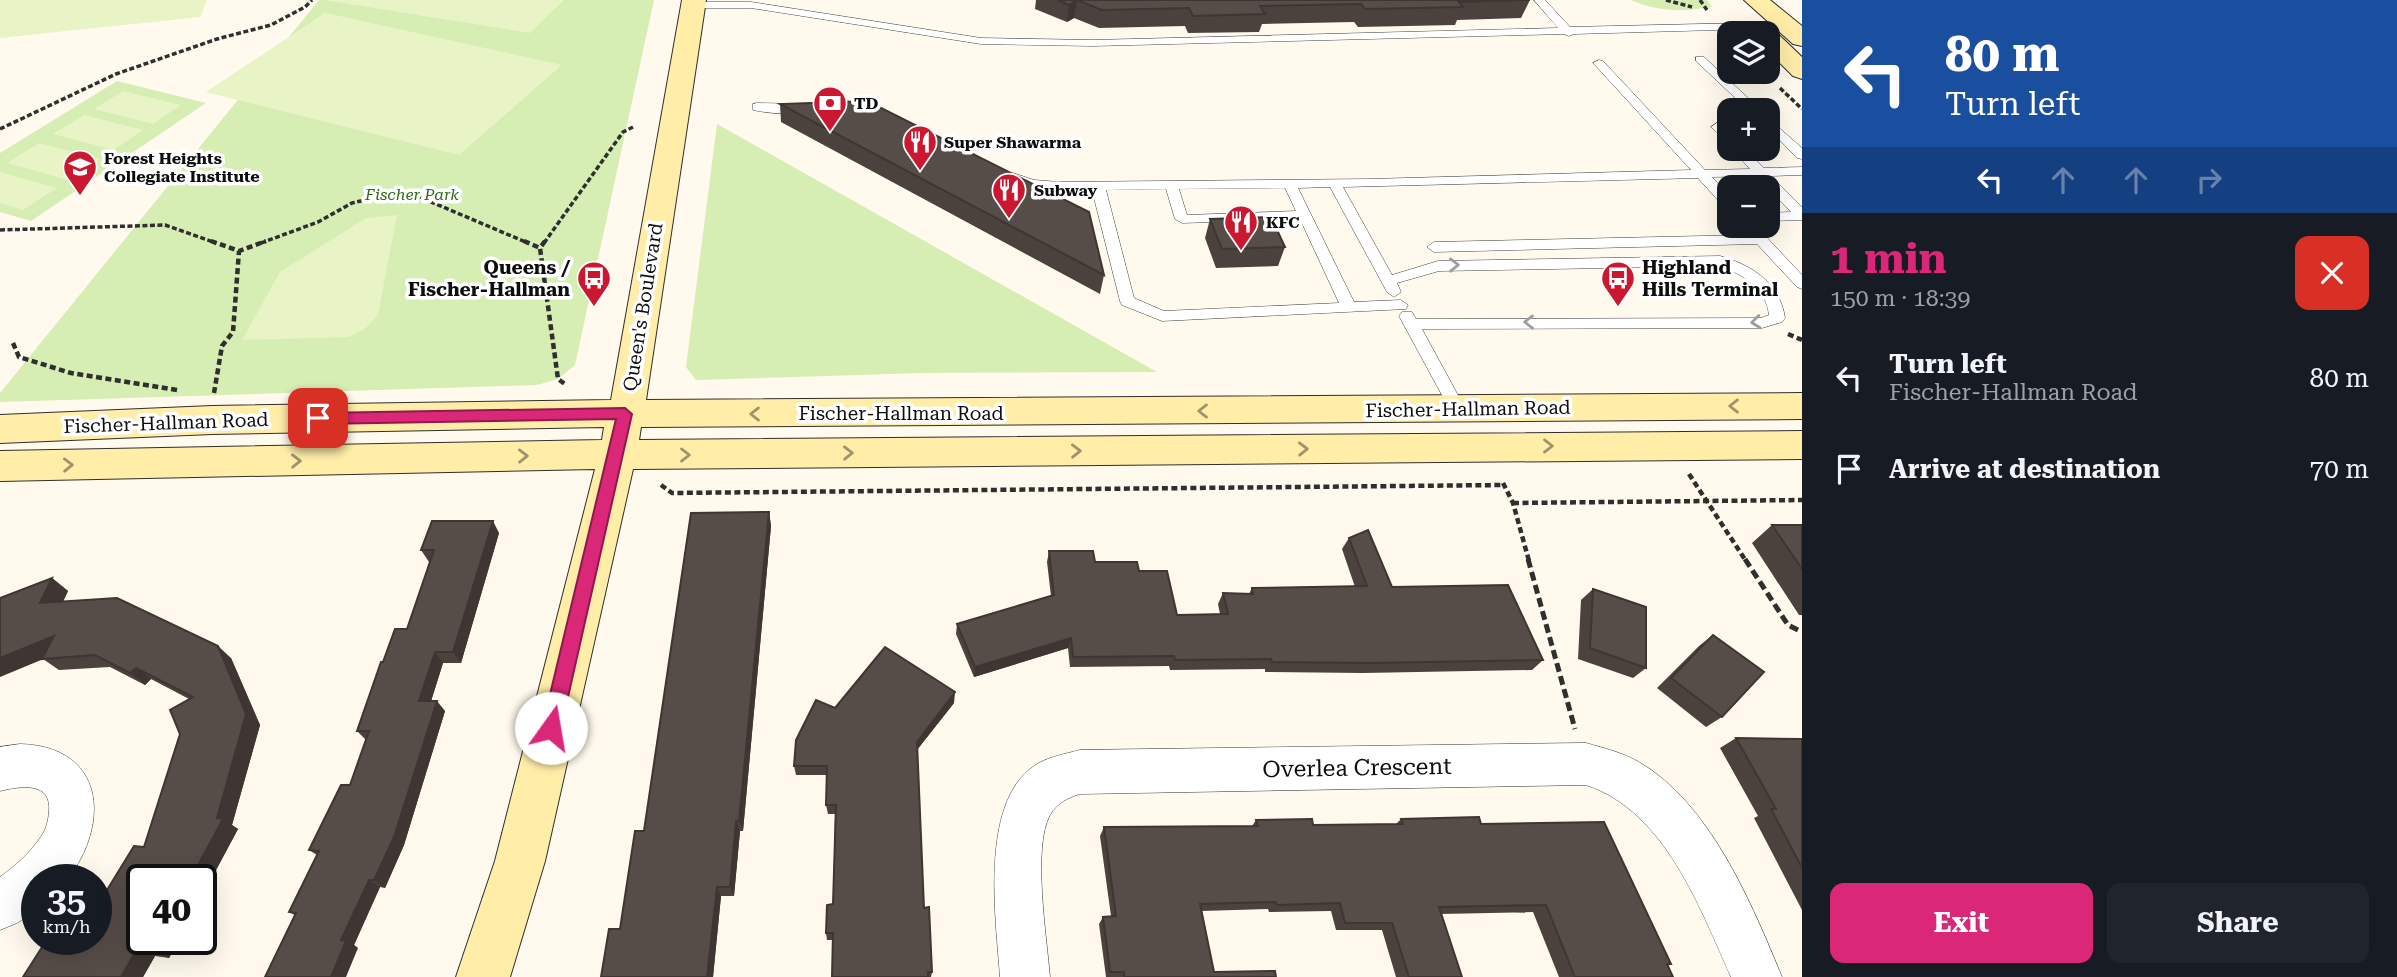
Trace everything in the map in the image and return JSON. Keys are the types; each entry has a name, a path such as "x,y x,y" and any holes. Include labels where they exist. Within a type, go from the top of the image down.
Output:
{"main road":[{"path":"1756,0 1768,21"},
{"name":"Queen's Boulevard","path":"483,977 520,861 617,455 694,2"},
{"path":"1730,2 1758,21"},
{"path":"1780,39 1802,71"},
{"name":"Fischer-Hallman Road","path":"0,429 226,420 625,414 1802,406"},
{"name":"Fischer-Hallman Road","path":"0,466 617,455 1802,445"}],"street":[{"name":"Overlea Crescent","path":"1025,977 1017,862 1021,830 1032,803 1049,782 1080,772 1586,764 1619,775 1648,796 1676,827 1704,866 1757,977"},
{"path":"0,769 14,765 40,765 62,775 72,793 74,816 64,843 50,865 23,891 0,906"}],"lane":[{"path":"1539,0 1569,33"},
{"path":"694,2 791,10 981,41 1107,43 1717,32"},
{"path":"1700,59 1742,98"},
{"path":"1599,63 1717,191"},
{"path":"757,107 813,107"},
{"path":"1780,134 1802,155"},
{"path":"1750,161 1802,216"},
{"path":"1004,173 1039,185 1171,185 1335,184 1802,172"},
{"path":"1290,184 1349,308"},
{"path":"1335,184 1458,410"},
{"path":"1098,185 1127,301 1162,316 1401,305"},
{"path":"1171,185 1182,219 1305,215"},
{"path":"1780,217 1802,216"},
{"path":"1434,247 1761,239 1802,284"},
{"path":"1388,281 1437,266 1720,261 1741,268 1755,278 1777,305 1777,318 1762,323 1411,324"}],"path":[{"path":"0,129 116,74 217,39 271,25 305,7 312,0"},
{"path":"566,384 558,379 540,248 623,132 632,127"},
{"path":"0,230 165,225 239,251 318,222 352,203 387,195 417,197 540,248"},
{"path":"201,394 214,396 222,346 233,332 239,251"},
{"path":"13,343 19,357 71,373 188,392"},
{"path":"1673,446 1704,499 1788,625 1802,632"},
{"path":"617,455 673,492 1504,485 1513,503 1586,764"},
{"path":"1513,503 1802,500"}],"green space":[{"path":"0,0 207,0 200,17 0,38"},
{"name":"Fischer Park","path":"319,0 654,0 575,365 558,379 537,385 0,402 0,393"},
{"path":"324,0 564,0 530,33"},
{"path":"1630,0 1707,0 1712,7 1670,10"},
{"path":"325,13 562,65 459,155 206,92"},
{"path":"117,81 206,103 31,221 0,212 0,153"},
{"path":"123,91 181,105 153,124 94,109"},
{"path":"84,115 143,130 114,150 53,134"},
{"path":"717,124 1157,372 922,373 696,380 686,367"},
{"path":"39,143 100,159 68,180 7,163"},
{"path":"0,172 57,188 23,210 0,203"},
{"path":"397,215 378,315 365,329 349,337 242,340 280,272 366,218"}],"building":[{"path":"1058,0 1077,0 1069,5"},
{"path":"1077,0 1530,0 1459,2 1463,7 1365,9 1361,4 1260,6 1265,14 1193,16 1189,8 1102,10"},
{"path":"867,101 1089,212 1104,275 780,104"},
{"path":"1271,217 1285,247 1222,249 1210,219"},
{"path":"769,512 739,821 736,821 730,887 717,887 707,977 601,977 609,929 620,929 635,831 644,831 691,513"},
{"path":"432,521 493,521 453,652 435,652 419,701 437,701 394,837 374,880 369,880 341,940 346,941 331,977 265,977 296,913 289,912 319,851 309,850 341,785 350,785 369,731 357,731 381,662 395,629 407,629 434,550 421,550"},
{"path":"1772,525 1802,525 1802,569"},
{"path":"1368,530 1392,587 1508,585 1543,660 1371,663 1272,662 1271,659 1175,660 1174,656 1073,657 1071,638 975,667 957,624 1054,595 1049,551 1093,551 1095,562 1137,562 1139,571 1167,571 1177,615 1228,614 1223,593 1253,594 1252,588 1367,586 1349,538"},
{"path":"52,578 40,603 117,598 218,646 246,714 217,818 223,819 199,864 126,864 126,955 134,955 121,977 23,977 37,955 112,955 112,882 134,846 144,847 180,734 170,710 193,697 136,668 130,673 95,655 42,659 54,636 0,658 0,598"},
{"path":"1593,589 1646,607 1646,668 1590,648"},
{"path":"1713,635 1764,672 1722,717 1671,678"},
{"path":"885,647 955,692 917,742 924,908 929,907 932,972 928,972 928,977 832,977 833,933 826,933 827,905 833,904 836,805 826,805 827,766 794,766 796,740 816,700 835,708"},
{"path":"1736,738 1802,739 1802,868 1771,809 1776,809"},
{"path":"1479,817 1481,824 1604,822 1671,964 1667,964 1673,977 1575,977 1546,905 1439,907 1462,977 1409,977 1392,923 1345,923 1340,903 1277,905 1276,902 1200,904 1214,972 1275,971 1276,977 1124,977 1124,972 1110,972 1103,917 1116,916 1104,827 1258,826 1256,820 1312,819 1313,825 1403,824 1401,819"}],"place":[{"name":"TD","path":"830,133"},
{"name":"Super Shawarma","path":"920,172"},
{"name":"Forest Heights Collegiate Institute","path":"80,197"},
{"name":"Subway","path":"1009,220"},
{"name":"KFC","path":"1241,252"},
{"name":"Queens / Fischer-Hallman","path":"594,308"},
{"name":"Highland Hills Terminal","path":"1618,308"}],"route":[{"path":"318,418 625,414 551,728"}]}
